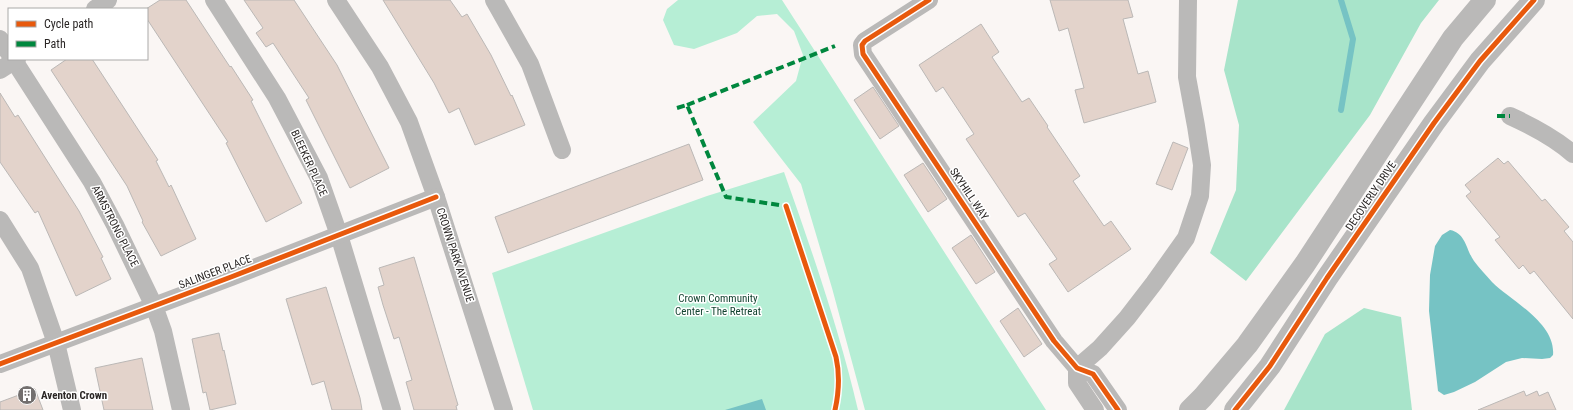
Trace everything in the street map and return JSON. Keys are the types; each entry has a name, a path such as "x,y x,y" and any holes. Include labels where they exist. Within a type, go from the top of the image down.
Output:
{"street":[{"path":"96,8 108,0"},
{"name":"BLEEKER PLACE","path":"214,0 277,98 318,178 339,235 392,410"},
{"name":"CROWN PARK AVENUE","path":"336,0 380,67 409,122 436,197 504,410"},
{"path":"494,0 530,64 562,150"},
{"name":"SKYHILL WAY","path":"929,0 865,41 862,45 863,54 1054,341 1077,368 1093,374 1118,410"},
{"path":"1095,410 1077,383 1077,368 1100,348 1127,318 1154,283 1186,238 1200,196 1202,165 1187,77 1188,0"},
{"name":"DECOVERLY DRIVE","path":"1190,410 1203,397 1247,345 1305,264 1453,38 1485,0"},
{"name":"DECOVERLY DRIVE","path":"1236,410 1270,366 1332,271 1434,123 1480,61 1534,0"},
{"name":"ARMSTRONG PLACE","path":"0,39 8,54"},
{"name":"ARMSTRONG PLACE","path":"11,60 92,182 116,225 154,306 163,331 181,410"},
{"path":"1408,108 1434,123"},
{"path":"1510,116 1530,126 1566,148 1573,154"},
{"name":"SALINGER PLACE","path":"0,364 436,197"},
{"path":"0,220 30,268 56,343 72,410"}],"green space":[{"path":"678,0 782,0 1046,410 865,410 832,288 801,184 753,122 796,81 803,55 794,31 777,14 757,16 737,33 694,49 674,45 663,20 667,9"},
{"path":"1238,0 1439,0 1421,23 1370,115 1246,281 1210,253 1236,190 1239,125 1224,70"},
{"name":"Crown Community Center - The Retreat","path":"784,172 834,320 858,410 533,410 492,273 707,196"},
{"path":"1364,308 1401,317 1412,410 1284,410 1325,334"}],"water":[{"path":"1450,230 1463,238 1471,257 1492,282 1540,323 1552,343 1553,355 1550,358 1522,358 1506,362 1475,382 1444,395 1438,391 1429,311 1430,275 1435,246 1442,235"},
{"path":"762,399 766,410 725,410"}],"building":[{"path":"160,0 186,0 253,100 251,101 302,203 266,222 226,143 228,142 148,21 148,8"},
{"path":"244,0 294,0 337,65 389,168 350,188 306,100 309,98 273,43 266,47 256,33 263,28"},
{"path":"383,0 450,0 462,17 467,14 491,55 511,96 512,95 525,125 475,145 459,108 449,113 434,83"},
{"path":"1050,0 1128,0 1133,17 1123,19 1138,74 1148,71 1156,102 1084,123 1075,90 1084,88 1068,28 1059,31"},
{"path":"981,24 999,52 992,57 1022,102 1029,98 1080,176 1073,181 1104,226 1111,221 1131,249 1068,292 1049,264 1057,259 1025,213 1018,217 966,139 974,134 943,87 936,92 919,65"},
{"path":"66,60 93,60 158,160 156,161 169,187 171,185 196,239 161,256 142,222 143,221 127,186 51,70"},
{"path":"873,87 899,126 880,139 854,100"},
{"path":"0,93 15,117 18,115 79,211 103,257 101,258 111,279 76,296 38,211 35,213 0,162"},
{"path":"1173,142 1188,148 1172,190 1156,184"},
{"path":"689,144 703,180 508,253 495,217"},
{"path":"1498,158 1504,164 1508,161 1542,201 1545,199 1569,227 1564,231 1573,242 1573,319 1534,271 1530,274 1523,265 1519,269 1495,240 1500,237 1466,196 1471,192 1465,185"},
{"path":"923,163 947,199 928,212 904,175"},
{"path":"971,235 995,272 976,284 952,248"},
{"path":"414,257 458,405 456,406 457,410 414,410 406,382 412,380 399,337 394,339 383,305 378,287 384,285 379,268"},
{"path":"326,287 360,398 362,410 332,410 324,381 312,385 286,299"},
{"path":"1018,308 1042,344 1024,357 1000,321"},
{"path":"219,333 236,404 210,410 206,392 203,393 192,339"},
{"path":"142,358 153,410 104,410 95,368"},
{"name":"Aventon Crown","path":"35,389 43,410 0,410 0,402"},
{"path":"1524,391 1526,396 1537,391 1539,396 1548,392 1556,410 1478,410"}],"waterway":[{"path":"1341,0 1353,39 1341,110"}],"marked path":[{"path":"687,105 835,46"},
{"path":"677,108 687,105 726,197 786,206"},
{"path":"1497,116 1510,116"}],"cycle path":[{"path":"929,0 865,41 862,45 863,54 1054,341 1077,368 1093,374 1118,410"},
{"path":"1235,410 1270,366 1327,278 1434,123 1480,61 1534,0"},
{"path":"0,364 231,277 436,197"},
{"path":"786,206 836,357 838,384 835,410"}],"place":[{"name":"Aventon Crown","path":"27,395"}]}
